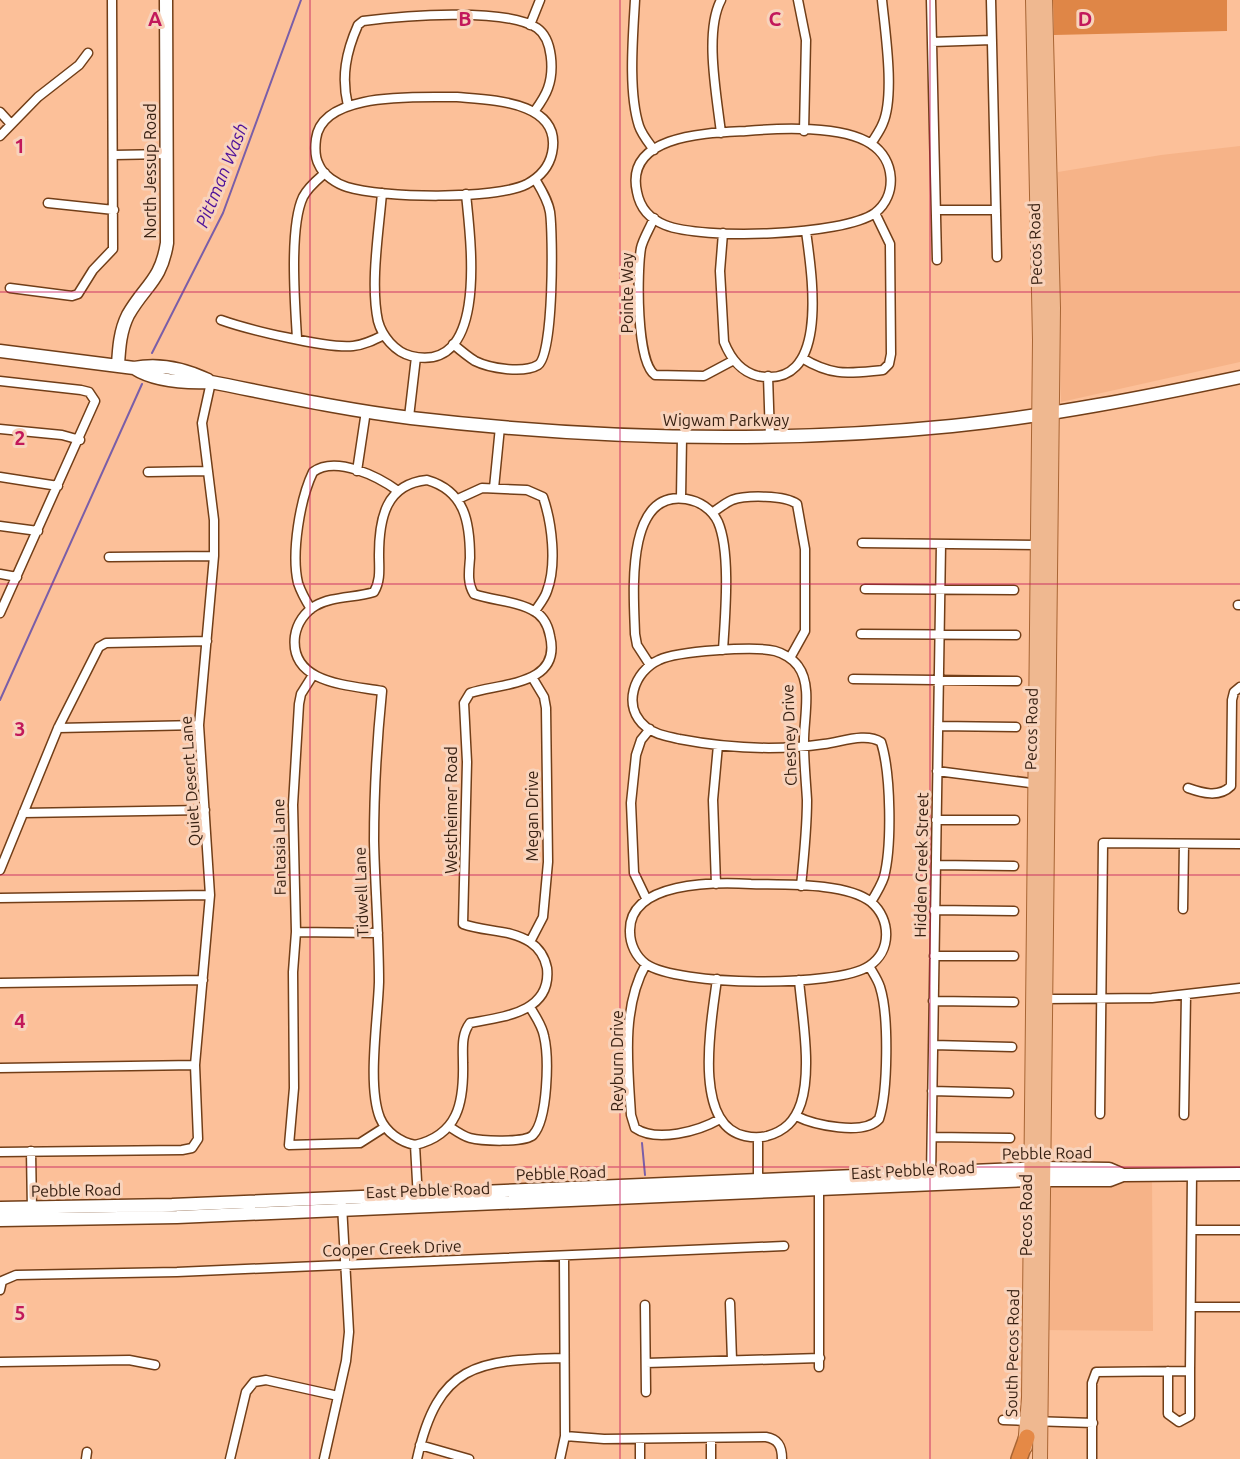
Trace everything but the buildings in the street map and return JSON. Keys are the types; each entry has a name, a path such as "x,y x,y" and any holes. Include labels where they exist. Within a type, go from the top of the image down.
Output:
{"highway":[{"path":"1019,1459 1032,1427"}],"main road":[{"name":"North Jessup Road","path":"118,365 123,327 136,303 156,280 165,257 166,0"},
{"name":"Pecos Road","path":"1033,0 1043,157"},
{"name":"Pecos Road","path":"1040,1459 1032,1427 1046,414 1043,157 1045,0"},
{"name":"Wigwam Parkway","path":"0,351 134,368 150,365 172,368 192,373 211,382 409,417 500,427 682,437 770,437 914,429 1046,414 1240,377"},
{"name":"Pecos Road","path":"1043,574 1038,545 1046,414"},
{"name":"Pebble Road","path":"819,1185 932,1173 1035,1175 1109,1169 1123,1174 1240,1174"},
{"name":"East Pebble Road","path":"0,1220 32,1213 342,1204 819,1185 927,1185 1035,1175"},
{"name":"Pebble Road","path":"0,1208 32,1213"},
{"name":"South Pecos Road","path":"1024,1459 1032,1427"}],"street":[{"path":"10,288 72,296 78,294 93,270 113,249 112,0"},
{"path":"530,25 540,0"},
{"path":"635,0 632,59 637,117 639,128 654,150"},
{"path":"721,0 716,13 714,41 715,81 721,133"},
{"path":"798,0 806,40 804,130"},
{"path":"871,144 884,123 886,111 888,54 882,0"},
{"path":"931,0 937,260"},
{"path":"991,0 997,257"},
{"path":"348,106 343,84 346,63 352,39 360,23 404,16 430,15 487,17 530,25 544,35 550,56 550,78 547,91 534,112"},
{"path":"932,42 992,40"},
{"path":"0,136 10,123 49,87 79,65 88,53"},
{"path":"457,97 526,106 542,118 550,132 553,146 550,161 542,174 525,185 466,194 424,195 347,187 332,180 319,166 316,134 323,120 336,109 348,106 393,98 457,97"},
{"path":"0,112 10,123"},
{"path":"804,130 841,134 862,138 880,150 888,163 891,180 888,195 874,213 866,219 846,225 806,231 723,233 666,226 648,215 639,200 635,184 638,168 645,155 654,150 662,144 681,138 721,133 804,130"},
{"path":"114,155 167,154"},
{"path":"297,338 294,263 299,208 309,188 325,173"},
{"path":"453,344 485,365 522,369 538,365 542,360 547,338 552,270 550,212 535,179"},
{"path":"382,192 375,266 378,320 384,335 394,347 416,357 445,352 466,324 471,265 466,194"},
{"path":"48,203 114,210"},
{"path":"937,210 996,210"},
{"path":"802,358 820,369 843,374 884,370 889,364 893,330 890,244 874,213"},
{"name":"Pointe Way","path":"654,219 641,247 639,303 644,359 649,371 655,375 704,376 734,360"},
{"path":"723,233 721,300 724,342 740,367 757,375 768,376 779,375 796,366 807,351 812,331 811,271 806,231"},
{"path":"221,320 237,326 351,347 384,335"},
{"path":"409,417 416,357"},
{"path":"768,376 770,437"},
{"path":"0,381 81,390 94,396 95,408 0,613"},
{"name":"Quiet Desert Lane","path":"31,1151 182,1150 192,1148 198,1139 195,1065 210,895 199,725 214,556 214,520 202,423 211,382"},
{"path":"357,471 366,411"},
{"path":"494,488 500,427"},
{"path":"0,429 62,435 80,440"},
{"path":"681,498 682,437"},
{"path":"311,609 298,582 297,554 300,519 309,481 316,469 333,466 357,471 378,477 398,491"},
{"path":"148,472 208,471"},
{"path":"0,477 58,486"},
{"path":"313,675 299,660 295,641 296,629 311,609 329,601 374,592 378,585 384,518 391,496 404,485 427,480 443,485 458,499 466,517 470,552 469,586 474,594 519,603 535,611 548,627 552,643 548,658 532,677"},
{"path":"458,499 482,488 538,493 543,497 547,508 551,556 550,582 547,592 535,611"},
{"path":"650,665 637,645 635,634 634,592 641,528 654,508 674,497 695,500 712,513 720,531 724,562 723,650"},
{"path":"712,513 732,500 741,498 790,498 797,504 805,549 805,631 790,658 775,651 723,650 672,656 650,665 642,670 633,693 637,714 650,729 658,734 718,745 761,748 804,746 862,738 878,740 885,757 888,834 885,874 871,902"},
{"path":"0,526 38,531"},
{"path":"862,543 1038,545"},
{"name":"Hidden Creek Street","path":"927,1185 932,1173 941,544"},
{"path":"109,557 214,556"},
{"path":"0,574 17,577"},
{"path":"865,589 1014,590"},
{"path":"861,634 1016,636"},
{"path":"0,870 58,728 102,645 106,643 207,640"},
{"name":"Chesney Drive","path":"790,658 798,665 805,681 804,746 807,801 801,885"},
{"name":"Fantasia Lane","path":"313,675 301,694 293,805 296,932 293,972 294,1088 290,1145 360,1143 385,1127"},
{"name":"Tidwell Lane","path":"313,675 326,681 382,691 377,747 374,840 378,933 375,1071 377,1108 385,1127"},
{"name":"Westheimer Road","path":"530,942 514,934 463,924 467,762 464,703 470,693 517,684 532,677"},
{"name":"Megan Drive","path":"530,942 543,917 549,816 546,708 544,697 532,677"},
{"path":"853,679 1017,681"},
{"path":"1188,788 1202,793 1219,793 1231,786 1232,700 1238,688"},
{"path":"58,728 199,725"},
{"path":"938,726 1016,727"},
{"path":"646,898 634,873 631,803 636,755 641,740 650,729"},
{"path":"716,884 712,800 718,745"},
{"path":"937,771 1041,784"},
{"path":"23,813 205,810"},
{"path":"936,820 1015,820"},
{"path":"1100,1114 1103,843 1240,844"},
{"path":"1183,909 1184,844"},
{"path":"936,865 1014,866"},
{"path":"716,884 801,885 844,891 864,897 871,902 884,920 887,934 884,950 862,971 799,980 758,982 717,979 657,970 646,964 633,947 630,932 633,915 646,898 677,889 716,884"},
{"path":"0,898 210,895"},
{"path":"934,910 1014,911"},
{"path":"296,932 378,933"},
{"path":"385,1127 393,1136 415,1145 437,1139 450,1127 456,1116 464,1080 464,1031 470,1023 516,1014 530,1007 544,991 548,976 546,961 538,948 530,942"},
{"path":"934,956 1014,957"},
{"name":"Reyburn Drive","path":"646,964 633,992 629,1030 630,1115 635,1128 651,1134 692,1132 720,1119"},
{"path":"796,1116 824,1127 867,1126 879,1119 883,1108 885,1027 880,985 869,966"},
{"path":"717,979 710,1032 712,1103 720,1119 738,1134 758,1138 779,1132 796,1116 802,1100 804,1073 799,980"},
{"path":"0,983 203,980"},
{"path":"1038,999 1186,995 1240,988"},
{"path":"1184,1115 1186,995"},
{"path":"933,1001 1014,1002"},
{"path":"450,1127 467,1137 481,1141 528,1138 535,1133 545,1092 546,1067 542,1028 530,1007"},
{"path":"933,1045 1012,1047"},
{"path":"0,1068 195,1065"},
{"path":"932,1091 1009,1093"},
{"path":"932,1137 1010,1138"},
{"path":"758,1138 758,1187"},
{"path":"415,1145 418,1201"},
{"path":"0,1152 31,1151 32,1213"},
{"path":"1168,1371 1168,1414 1173,1421 1182,1422 1190,1416 1186,1371 1191,1307 1192,1174"},
{"path":"646,1363 732,1360 819,1363 819,1185"},
{"path":"324,1459 349,1332 342,1204"},
{"path":"1192,1230 1240,1230"},
{"name":"Cooper Creek Drive","path":"0,1290 2,1281 16,1275 177,1272 784,1246"},
{"path":"560,1459 565,1436 564,1256"},
{"path":"730,1303 732,1360"},
{"path":"645,1305 646,1392"},
{"path":"1191,1307 1240,1307"},
{"path":"417,1459 427,1419 435,1404 456,1380 470,1371 509,1359 564,1358"},
{"path":"0,1362 129,1360 155,1365"},
{"path":"1092,1459 1092,1383 1096,1372 1186,1371"},
{"path":"230,1459 246,1392 254,1382 266,1380 338,1396"},
{"path":"1002,1420 1032,1427 1093,1423"},
{"path":"565,1436 640,1439 765,1437 777,1441 781,1447 782,1459"},
{"path":"711,1438 711,1459"},
{"path":"640,1439 640,1459"},
{"path":"420,1445 469,1459"}],"shaded area":[{"path":"1053,0 1227,0 1227,31 1054,35"},
{"path":"1240,146 1240,362 1061,402 1058,172 1161,155"},
{"path":"1037,1174 1152,1174 1153,1331 1037,1330"}],"waterway":[{"name":"Pittman Wash","path":"152,353 223,213 301,0"},
{"name":"Pittman Wash","path":"0,700 142,384"},
{"path":"642,1143 645,1175"}]}
